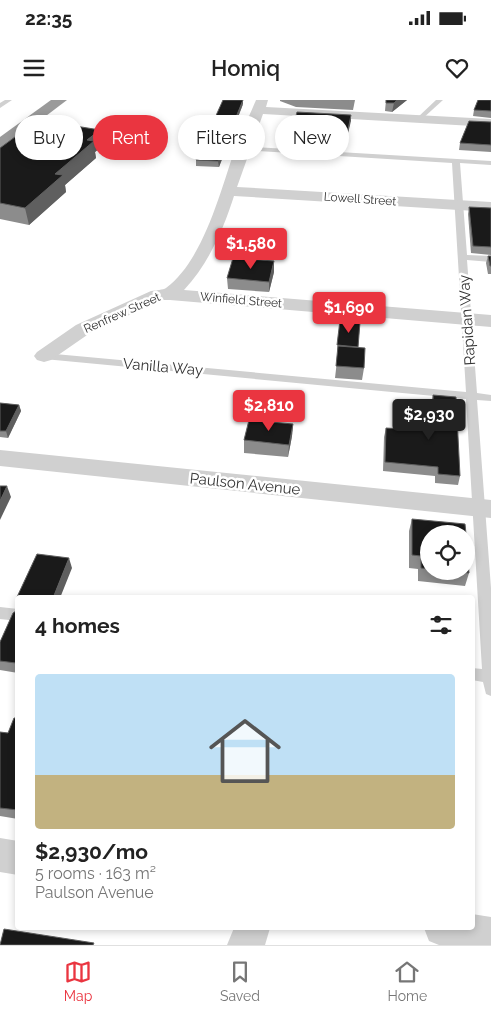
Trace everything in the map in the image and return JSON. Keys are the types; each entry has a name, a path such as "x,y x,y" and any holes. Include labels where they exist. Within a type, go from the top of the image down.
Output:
{"highway":[{"path":"0,144 60,100"}],"street":[{"path":"315,113 333,100"},
{"path":"260,105 315,113 491,123"},
{"name":"Renfrew Street","path":"44,356 83,330 158,295 170,294 189,277 212,239 238,160"},
{"name":"Lowell Street","path":"229,191 491,207"},
{"name":"Winfield Street","path":"170,294 491,320"},
{"name":"Paulson Avenue","path":"0,458 484,509"},
{"path":"0,855 15,858"},
{"path":"246,945 251,930"},
{"path":"456,930 491,935"}],"lane":[{"path":"0,106 9,100"},
{"path":"419,119 440,100"},
{"path":"265,149 491,163"},
{"name":"Rapidan Way","path":"456,161 457,205 467,319 471,396 484,509 491,682"},
{"path":"462,257 491,259"},
{"name":"Vanilla Way","path":"44,356 491,398"},
{"path":"0,613 15,615"},
{"path":"475,675 491,682"}],"building":[{"path":"223,100 243,100 237,115 216,115"},
{"path":"386,100 397,100 394,103 386,103"},
{"path":"478,100 491,100 491,111 474,110"},
{"path":"297,112 351,115 349,125 349,115 296,115"},
{"path":"469,121 491,122 491,145 460,143"},
{"path":"83,127 93,129 93,135 87,140 93,142 83,150"},
{"path":"15,137 15,160 72,160 55,174 63,175 25,208 0,203 0,148"},
{"path":"469,207 491,208 491,247 473,246"},
{"path":"488,256 491,256 491,266 490,266"},
{"path":"233,258 274,261 269,282 227,278"},
{"path":"340,320 360,322 358,347 337,345"},
{"path":"338,346 365,348 364,368 336,366"},
{"path":"433,395 456,397 460,476 438,474 438,467 385,462 386,428 434,431"},
{"path":"0,403 19,405 6,431 0,431"},
{"path":"249,420 293,424 289,445 244,440"},
{"path":"0,486 7,486 0,501"},
{"path":"412,519 465,524 420,525 420,556 412,555"},
{"path":"37,554 69,558 54,595 18,595"},
{"path":"15,612 15,663 0,661 0,642"},
{"path":"15,718 15,810 0,808 0,732 8,733"},
{"path":"4,929 94,943 93,945 0,945"}]}
